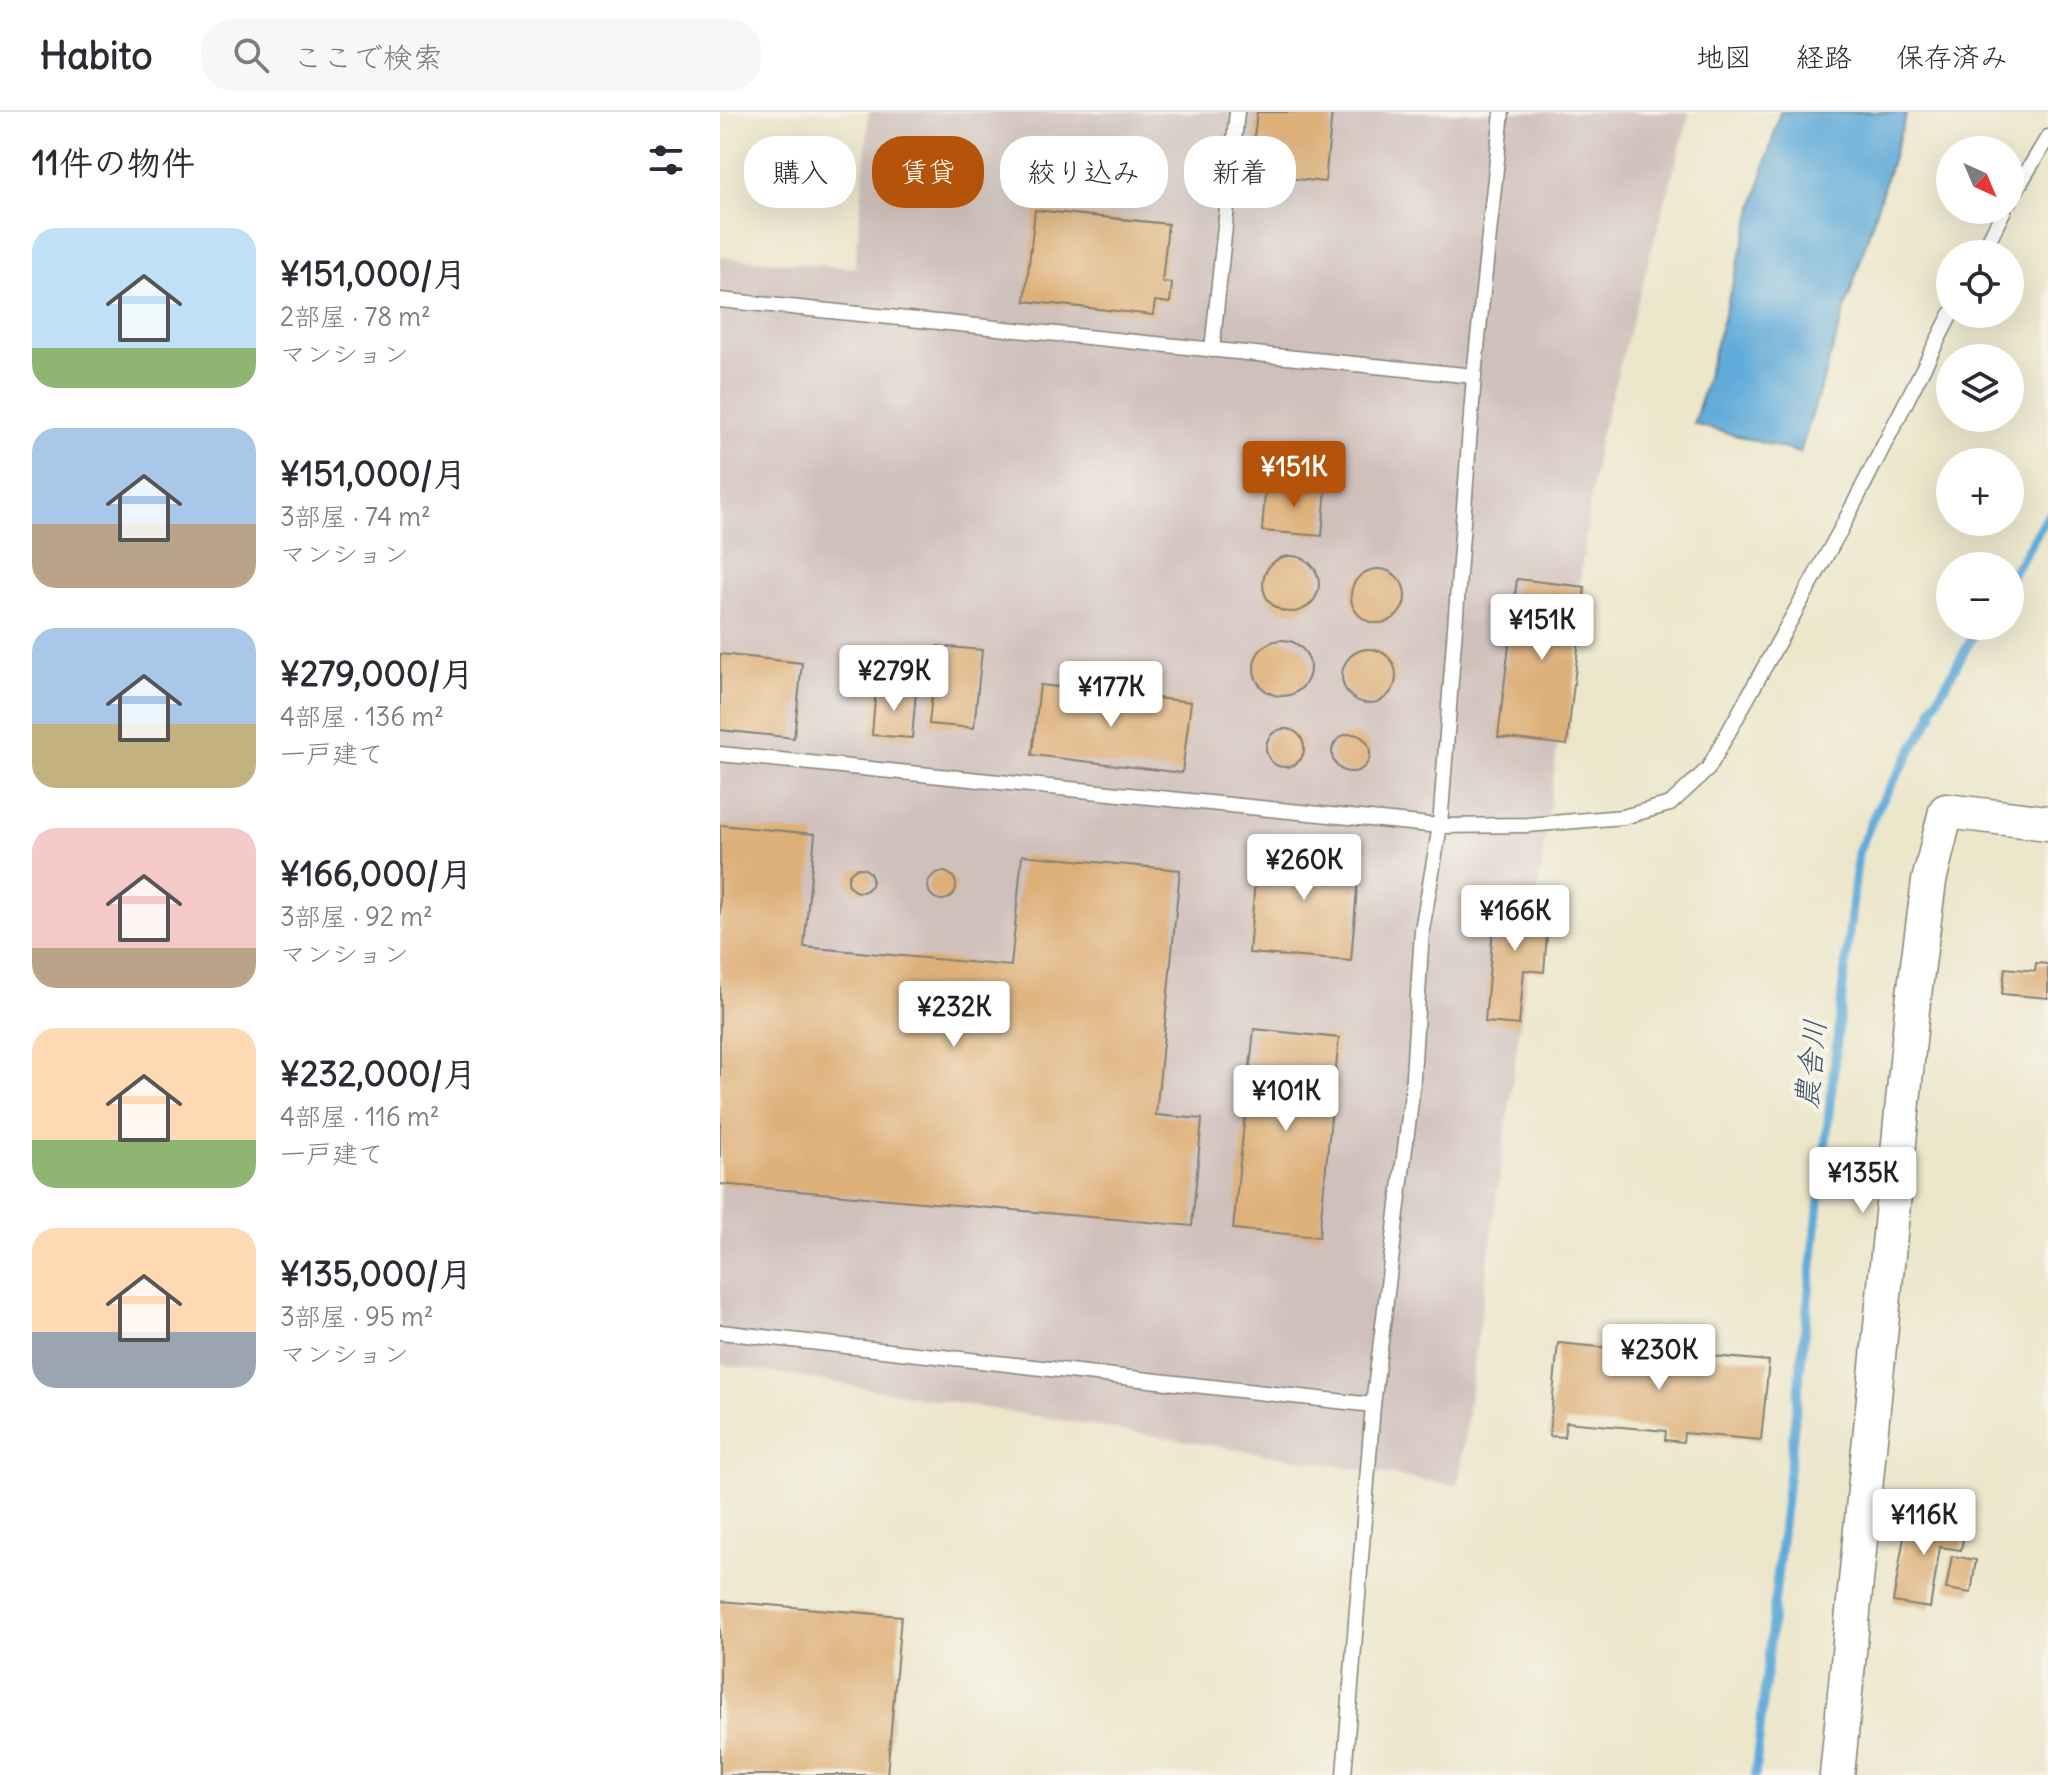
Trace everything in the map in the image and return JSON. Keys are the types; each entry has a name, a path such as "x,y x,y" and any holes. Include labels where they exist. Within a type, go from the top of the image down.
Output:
{"street":[{"path":"1837,1775 1912,1010 1929,881 1946,811 2048,823"}],"lane":[{"path":"1212,350 1237,112"},
{"path":"1344,1775 1373,1405 1412,1093 1422,930 1440,826 1474,376 1502,112"},
{"path":"2024,177 2048,137"},
{"path":"720,300 1474,376"},
{"path":"720,754 1440,826 1528,825 1623,817 1670,804 1708,769 1841,529 1944,328"},
{"path":"720,1332 1373,1405"}],"shaded area":[{"path":"869,112 1690,112 1598,444 1458,1486 720,1364 720,257 855,268"}],"water":[{"path":"1780,112 1907,112 1800,453 1694,424"}],"building":[{"path":"1257,112 1332,112 1325,182 1296,179 1296,136 1254,136"},
{"path":"1035,210 1168,224 1162,282 1172,283 1170,303 1155,301 1153,315 1025,301"},
{"path":"1266,481 1326,487 1322,536 1262,531"},
{"path":"1291,556 1310,565 1319,584 1310,603 1291,612 1272,603 1263,584 1272,565"},
{"path":"1378,569 1389,571 1397,577 1403,585 1403,607 1397,615 1389,621 1378,623 1367,621 1359,615 1353,607 1351,596 1353,585 1359,577 1367,571"},
{"path":"1517,579 1585,587 1567,745 1498,737"},
{"path":"1282,640 1301,649 1310,668 1301,687 1282,696 1263,687 1254,668 1263,649"},
{"path":"937,646 982,650 974,728 929,724"},
{"path":"1369,649 1388,657 1396,676 1388,695 1369,703 1350,695 1342,676 1350,657"},
{"path":"720,654 802,663 794,738 720,730"},
{"path":"1040,685 1191,702 1182,773 1032,755"},
{"path":"876,687 916,691 912,738 872,735"},
{"path":"1285,729 1298,735 1304,748 1298,761 1285,767 1272,761 1266,748 1272,735"},
{"path":"1351,734 1365,739 1370,753 1365,767 1351,772 1337,767 1332,753 1337,739"},
{"path":"720,825 815,834 804,947 1011,966 1022,855 1180,870 1156,1115 1202,1119 1192,1226 720,1184"},
{"path":"1258,844 1360,852 1351,961 1249,953"},
{"path":"855,868 865,868 872,875 872,885 865,892 855,892 848,885 848,875"},
{"path":"942,872 952,876 956,886 952,896 942,900 932,896 928,886 932,876"},
{"path":"1496,893 1550,897 1544,972 1524,970 1519,1025 1485,1022"},
{"path":"2036,963 2048,964 2048,998 2002,994 2005,968 2035,971"},
{"path":"1254,1029 1339,1038 1319,1237 1233,1229"},
{"path":"1558,1343 1672,1354 1673,1343 1691,1345 1689,1354 1769,1361 1761,1440 1684,1433 1683,1442 1665,1440 1666,1431 1566,1422 1564,1437 1549,1436"},
{"path":"1908,1513 1966,1523 1961,1550 1940,1547 1930,1608 1893,1602"},
{"path":"1952,1556 1976,1560 1971,1593 1946,1589"},
{"path":"720,1601 901,1616 887,1775 720,1775"}],"waterway":[{"name":"農舎川","path":"2024,555 2048,516"},
{"name":"農舎川","path":"1755,1775 1858,853 1876,811 1932,716 1932,708 1971,640"}]}
